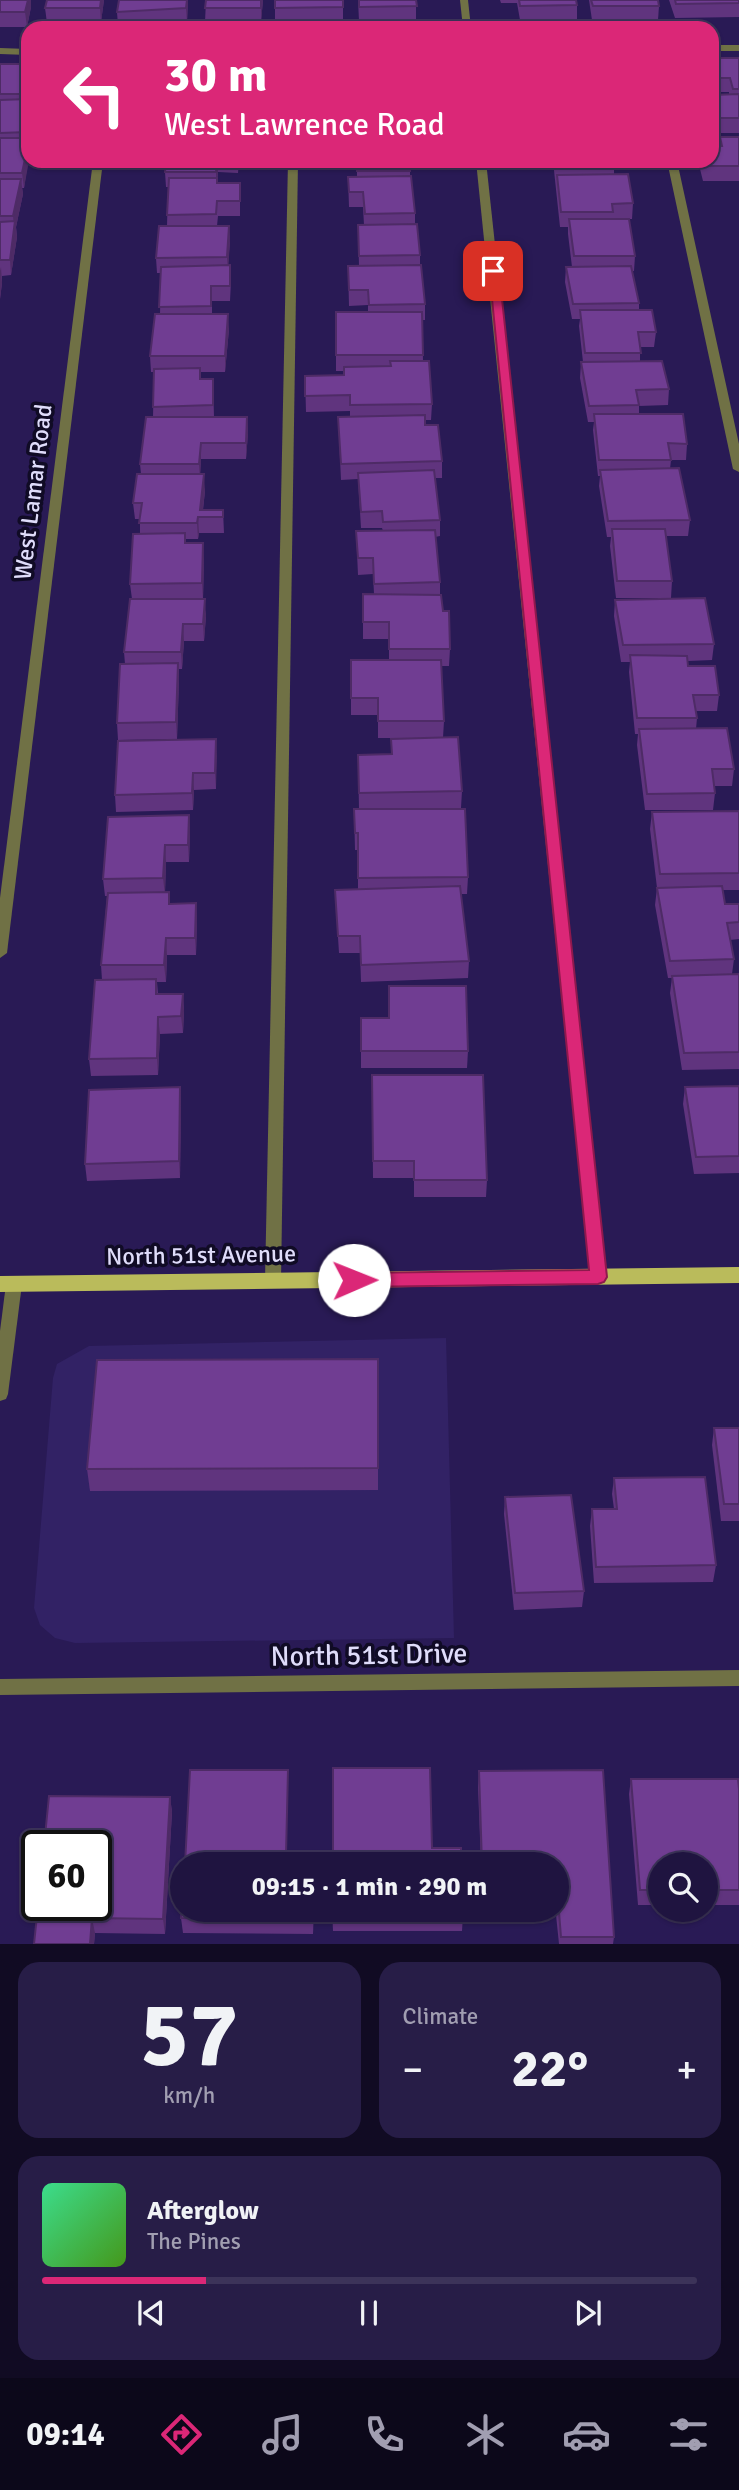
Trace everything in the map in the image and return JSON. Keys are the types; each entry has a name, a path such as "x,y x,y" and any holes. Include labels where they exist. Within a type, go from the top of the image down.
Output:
{"main road":[{"name":"North 51st Avenue","path":"7,1284 739,1275"}],"street":[{"path":"464,0 466,21"},
{"path":"719,48 739,48"},
{"path":"0,51 21,51"},
{"name":"West Lamar Road","path":"0,953 97,168"},
{"path":"273,1281 293,168"},
{"path":"482,168 598,1277"},
{"path":"674,168 739,469"},
{"path":"0,1394 7,1284"},
{"name":"North 51st Drive","path":"0,1687 739,1678"}],"shaded area":[{"path":"446,1338 454,1638 75,1643 55,1638 40,1625 34,1608 53,1378 57,1364 89,1346"}],"building":[{"path":"0,0 28,0 25,12 0,12"},
{"path":"47,0 101,0 100,8 45,8"},
{"path":"119,0 187,0 186,8 117,12"},
{"path":"206,0 261,0 261,8 205,8"},
{"path":"275,0 343,0 343,7 275,8"},
{"path":"359,0 416,0 417,6 359,7"},
{"path":"519,0 576,0 577,5 520,6"},
{"path":"591,0 658,0 659,6 593,6"},
{"path":"675,0 739,0 739,3 676,4"},
{"path":"719,58 739,58 739,89 733,89 730,78 719,78"},
{"path":"0,64 21,64 21,94 0,94"},
{"path":"739,94 739,118 720,118 719,95"},
{"path":"21,99 21,132 0,133 0,100"},
{"path":"720,137 739,137 739,166 719,166 719,146 722,146"},
{"path":"0,138 21,138 22,173 0,173"},
{"path":"165,168 216,168 216,172 165,172"},
{"path":"357,168 410,168 410,171 357,171"},
{"path":"628,174 633,203 612,204 613,212 561,212 557,175"},
{"path":"411,176 415,213 365,214 363,192 349,192 348,177"},
{"path":"169,178 217,178 217,183 240,183 240,201 217,201 216,214 167,215"},
{"path":"0,179 21,179 13,216 0,216"},
{"path":"569,219 629,219 635,256 574,256"},
{"path":"15,221 10,260 0,260 0,222"},
{"path":"417,224 420,255 359,256 358,225"},
{"path":"159,226 229,226 227,257 156,258"},
{"path":"230,265 230,286 211,286 211,306 159,307 161,267"},
{"path":"421,265 425,304 369,305 368,290 349,290 348,266"},
{"path":"631,266 639,303 573,304 566,267"},
{"path":"580,310 652,310 656,332 638,332 641,353 585,353"},
{"path":"336,312 422,312 423,355 336,355"},
{"path":"155,314 228,314 225,356 150,356"},
{"path":"390,361 429,361 432,404 350,405 350,395 305,396 305,376 344,375 344,367 391,366"},
{"path":"662,361 669,389 636,390 639,405 589,406 581,362"},
{"path":"200,368 200,379 213,379 213,405 153,407 154,369"},
{"path":"594,414 683,414 687,444 668,443 671,460 599,460"},
{"path":"425,415 425,425 438,425 442,461 341,464 338,417"},
{"path":"146,417 247,417 246,443 201,443 199,464 140,464"},
{"path":"679,468 690,520 608,521 600,470"},
{"path":"434,470 440,520 383,522 382,511 361,512 358,473"},
{"path":"137,474 204,474 200,510 223,510 223,517 198,517 197,523 139,523 142,503 133,503"},
{"path":"612,529 665,529 672,581 617,581"},
{"path":"435,530 440,582 374,584 373,558 358,558 356,531"},
{"path":"185,533 185,543 203,543 202,583 130,584 133,534"},
{"path":"363,594 441,595 443,611 449,611 450,649 389,649 389,622 363,622"},
{"path":"705,598 714,644 623,645 615,600"},
{"path":"130,599 205,599 203,624 183,624 181,652 124,652"},
{"path":"630,655 687,656 688,666 715,666 719,695 693,695 697,718 637,718"},
{"path":"351,660 441,660 444,721 378,721 378,698 351,698"},
{"path":"178,663 176,722 117,723 120,664"},
{"path":"727,728 734,769 712,769 715,793 647,794 639,729"},
{"path":"458,737 462,791 359,793 358,755 392,754 391,739"},
{"path":"216,739 215,773 193,773 192,793 115,795 118,741"},
{"path":"354,809 465,809 468,877 358,878 358,833 355,833"},
{"path":"739,811 739,873 660,874 652,812"},
{"path":"189,815 188,845 165,845 163,878 103,879 108,817"},
{"path":"460,886 469,961 361,965 360,936 338,936 335,890"},
{"path":"722,886 725,904 739,904 739,922 727,923 734,959 670,961 657,888"},
{"path":"169,892 169,904 196,903 195,938 166,938 164,965 101,965 108,893"},
{"path":"739,974 739,1052 684,1053 672,976"},
{"path":"156,979 156,994 183,994 181,1016 158,1017 157,1058 89,1059 95,980"},
{"path":"389,986 466,986 468,1051 361,1051 361,1018 389,1018"},
{"path":"372,1075 483,1075 487,1180 414,1180 414,1161 373,1161"},
{"path":"739,1086 739,1156 696,1157 685,1087"},
{"path":"180,1087 179,1161 85,1164 89,1090"},
{"path":"378,1359 378,1468 87,1469 97,1360"},
{"path":"714,1428 739,1428 739,1504 724,1504"},
{"path":"705,1477 716,1565 596,1567 592,1509 617,1509 614,1478"},
{"path":"571,1495 584,1591 515,1593 505,1497"},
{"path":"333,1768 430,1768 432,1848 461,1848 461,1852 333,1852"},
{"path":"190,1770 288,1770 286,1852 186,1852"},
{"path":"603,1770 614,1937 561,1937 560,1922 569,1922 569,1852 482,1852 479,1771"},
{"path":"631,1779 738,1779 739,1890 718,1890 718,1852 648,1852 648,1890 640,1890"},
{"path":"49,1796 170,1797 163,1919 112,1918 112,1830 46,1830"},
{"path":"36,1921 92,1921 90,1944 34,1944"}],"route":[{"path":"354,1280 598,1277 493,271"}]}
